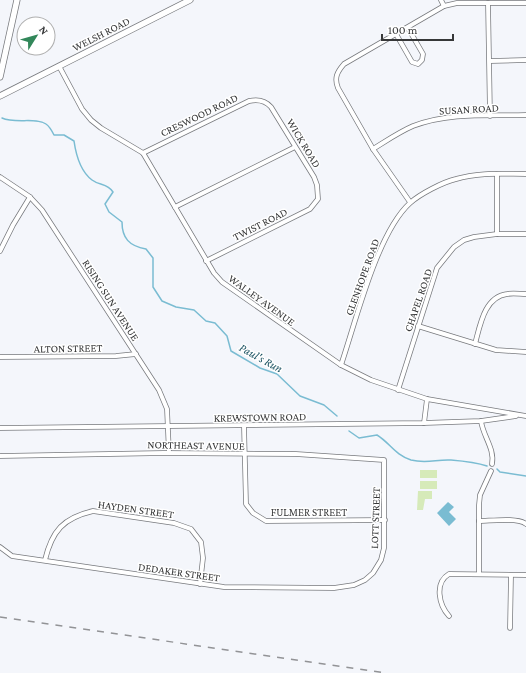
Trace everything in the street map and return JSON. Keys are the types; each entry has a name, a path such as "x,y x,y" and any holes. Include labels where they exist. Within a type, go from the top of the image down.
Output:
{"main road":[{"path":"0,77 17,0"},
{"name":"WELSH ROAD","path":"0,96 190,0"}],"street":[{"path":"441,0 444,6"},
{"path":"410,202 373,149 335,81 337,73 344,64 444,6 457,3 526,3"},
{"path":"488,4 490,116"},
{"path":"396,34 412,62 418,64 422,60 423,54 408,28"},
{"path":"490,61 526,60"},
{"name":"WALLEY AVENUE","path":"59,66 82,108 91,120 101,128 143,153 206,261 222,282 341,365 371,380 427,399 526,416"},
{"name":"CRESWOOD ROAD","path":"143,153 249,101 256,99 264,101"},
{"name":"WICK ROAD","path":"264,101 276,114 317,185 318,200"},
{"name":"SUSAN ROAD","path":"373,149 412,126 432,120 447,117 526,116"},
{"path":"175,207 295,147"},
{"name":"GLENHOPE ROAD","path":"341,365 379,251 391,228 410,202 438,186 455,179 476,174 526,174"},
{"path":"496,234 497,174"},
{"name":"RISING SUN AVENUE","path":"0,177 30,197 53,225 159,390 167,409 169,453"},
{"path":"0,251 13,225 30,197"},
{"name":"TWIST ROAD","path":"206,261 310,209 318,200"},
{"name":"CHAPEL ROAD","path":"398,390 437,268 454,247 464,240 474,237 496,234 526,234"},
{"path":"475,344 484,312 494,301 508,294 526,294"},
{"path":"418,326 496,350 526,352"},
{"name":"ALTON STREET","path":"0,358 116,356 136,354"},
{"path":"424,423 427,399"},
{"name":"KREWSTOWN ROAD","path":"0,428 424,423 481,421 521,415"},
{"path":"481,421 482,430 492,451 492,464"},
{"name":"FULMER STREET","path":"244,426 246,504 253,513 266,521 385,520"},
{"name":"NORTHEAST AVENUE","path":"0,456 169,453 296,454 384,460 385,468"},
{"name":"LOTT STREET","path":"358,583 365,580 373,572 381,560 384,548 385,468"},
{"path":"479,574 480,495 491,471"},
{"name":"HAYDEN STREET","path":"45,560 49,546 61,526 81,514 94,511 174,523 192,529 201,542 202,558 200,584"},
{"path":"479,521 506,520 524,522 526,524"},
{"name":"DEDAKER STREET","path":"0,547 12,556 224,587 305,589 346,587 358,583"},
{"path":"449,616 442,608 440,585 442,578 449,574 526,575"},
{"path":"510,628 511,575"}],"green space":[{"path":"420,470 437,470 437,478 420,478"},
{"path":"420,481 437,481 437,489 420,489"},
{"path":"418,491 432,491 432,499 425,499 423,510 417,510"}],"water":[{"path":"448,502 454,507 449,512 456,519 449,526 437,513"}],"waterway":[{"name":"Paul's Run","path":"2,118 7,120 42,122 48,126 54,135 64,135 74,141 77,157 84,172 92,180 108,187 113,192 105,204 109,212 122,222 125,237 135,246 146,249 153,258 153,287 162,301 176,307 194,310 206,321 215,323 227,336 231,351 260,368 277,374 300,396 324,405 337,416"},
{"name":"Paul's Run","path":"349,431 359,438 377,435 405,458 411,460 422,462 451,460 487,466"},
{"name":"Paul's Run","path":"497,469 500,472 526,476"}],"railway":[{"path":"0,617 386,673"}]}
